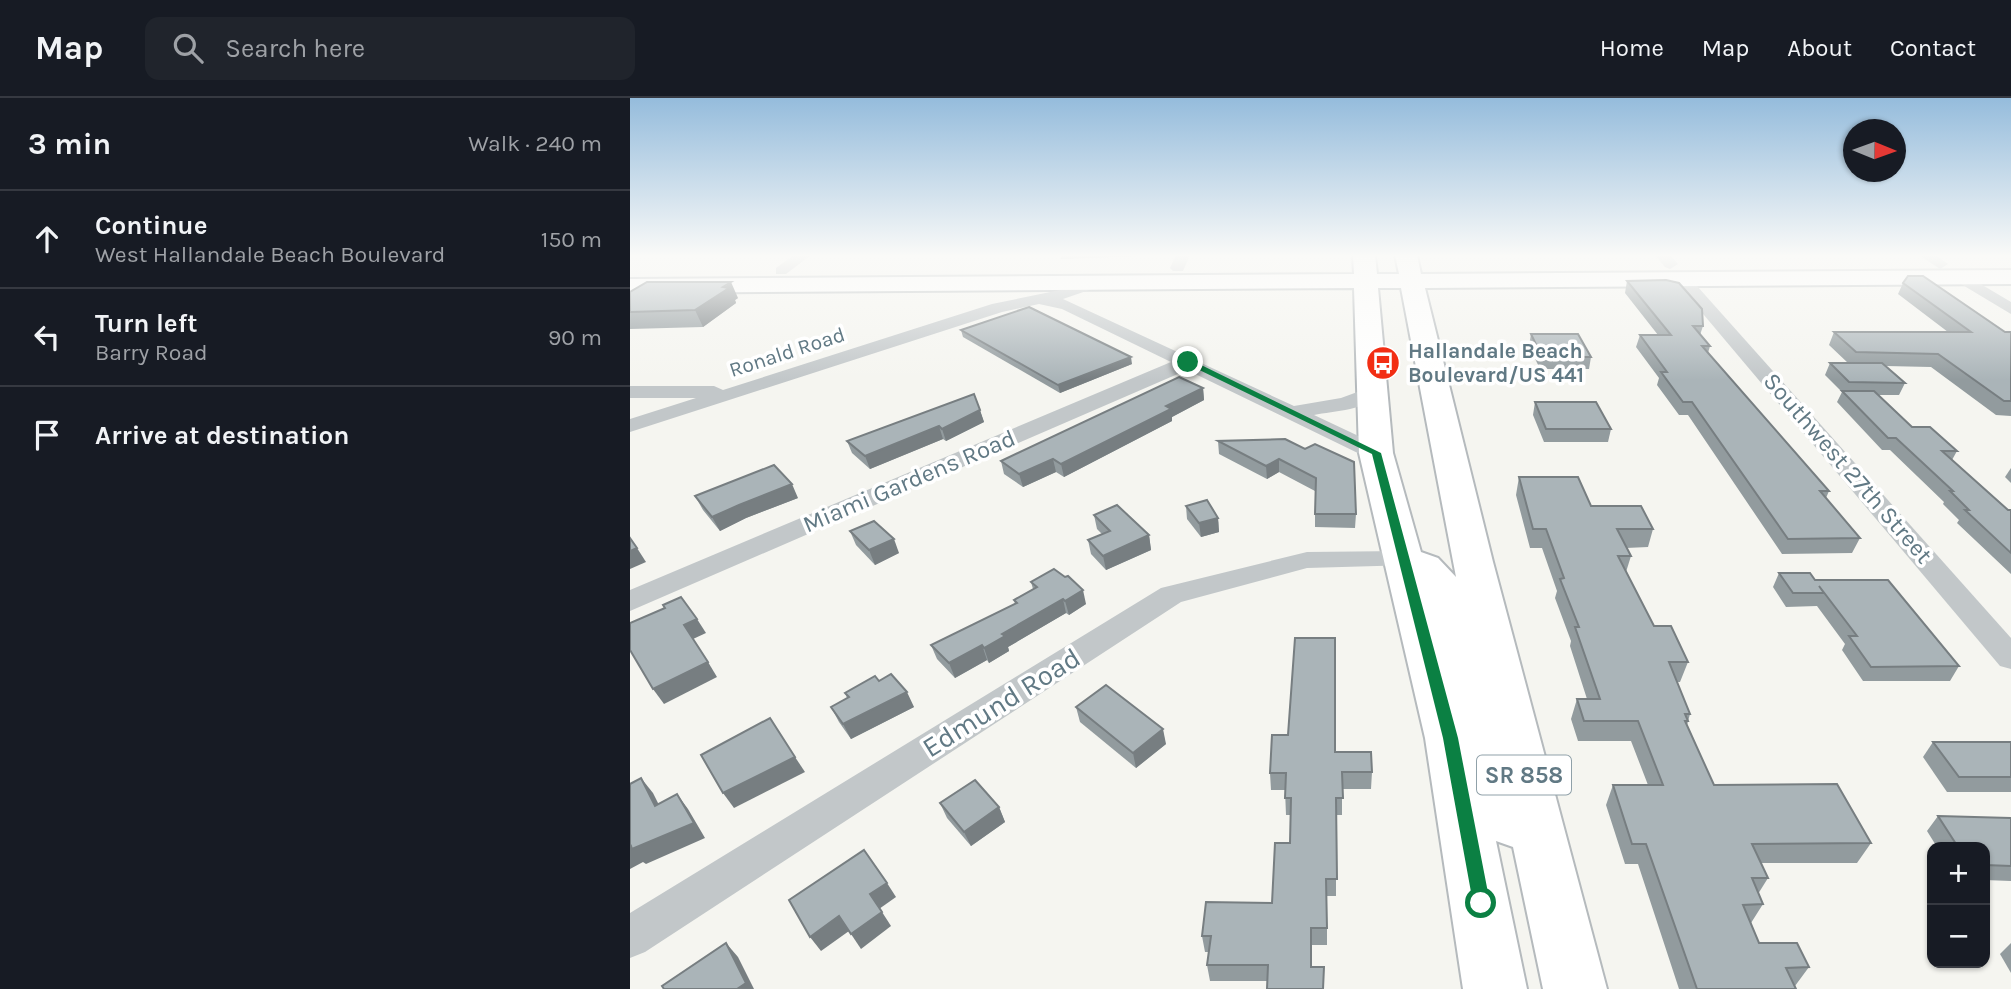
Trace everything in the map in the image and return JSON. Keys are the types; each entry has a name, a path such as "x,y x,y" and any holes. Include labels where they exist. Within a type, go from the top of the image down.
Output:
{"main road":[{"path":"991,297 1007,297"},
{"name":"SR 858","path":"1367,297 1376,453 1450,738 1495,989"},
{"name":"SR 858","path":"1415,297 1473,562 1570,968"},
{"path":"1404,559 1424,567 1451,597 1494,768 1570,968"}],"street":[{"name":"Ronald Road","path":"630,426 737,392 996,297 1029,301 1058,297"},
{"path":"1079,297 1188,362 1376,453"},
{"name":"Southwest 27th Street","path":"1698,297 2011,658"},
{"path":"1991,297 2011,309"},
{"name":"Miami Gardens Road","path":"630,601 1188,362"},
{"path":"630,392 737,392"},
{"path":"1295,412 1346,403 1371,393"},
{"name":"Edmund Road","path":"630,937 1171,595 1307,560 1404,559"}],"building":[{"path":"630,297 716,297 695,310 630,312"},
{"path":"1640,297 1691,297 1702,309 1703,326 1693,326 1710,346 1702,346 1829,491 1820,491 1860,538 1788,539 1692,402 1683,402 1661,372 1667,372 1640,335 1671,335"},
{"path":"1922,297 1953,297 2005,332 2011,332 2011,401 2004,401 1938,354 1856,352 1834,332 1971,332"},
{"path":"1029,307 1131,357 1058,385 961,330"},
{"path":"1531,334 1578,334 1591,357 1542,357"},
{"path":"1830,363 1882,363 1905,383 1849,382"},
{"path":"1179,377 1203,388 1166,406 1171,409 1061,464 1053,459 1019,474 1001,461"},
{"path":"1842,391 1874,391 1912,427 1930,427 1957,451 1942,451 2011,510 2011,553 1965,510 1969,510 1950,491 1953,491 1896,438 1888,438"},
{"path":"974,394 980,410 942,429 939,426 865,456 847,441"},
{"path":"1535,402 1596,402 1611,429 1546,429"},
{"path":"1285,439 1305,449 1315,444 1354,462 1356,514 1315,514 1316,478 1279,459 1266,466 1218,441"},
{"path":"774,465 792,484 712,517 695,496"},
{"path":"1519,477 1578,477 1591,506 1641,506 1653,529 1617,529 1631,556 1618,556 1654,626 1671,626 1688,662 1669,662 1690,714 1685,714 1688,721 1685,721 1714,785 1837,784 1871,843 1752,844 1768,878 1752,878 1763,904 1743,905 1759,943 1797,943 1809,967 1786,968 1796,989 1697,989 1646,844 1632,844 1613,785 1663,785 1638,721 1584,721 1577,699 1600,699 1575,627 1579,627 1560,579 1564,578 1546,529 1533,529"},
{"path":"1207,500 1218,518 1199,523 1186,506"},
{"path":"1117,505 1149,535 1103,556 1088,540 1110,531 1094,515"},
{"path":"874,521 894,539 869,550 850,531"},
{"path":"630,538 637,548 630,551"},
{"path":"1054,569 1065,577 1068,576 1083,590 1002,634 1005,636 984,648 982,645 949,663 931,645 1017,603 1014,600 1037,587 1031,582"},
{"path":"1779,573 1810,573 1815,580 1888,580 1959,666 1871,667 1849,636 1857,636 1819,586 1824,593 1793,593"},
{"path":"681,597 697,619 684,625 708,662 653,689 630,650 630,623 665,608 663,605"},
{"path":"1295,638 1335,638 1335,752 1371,752 1372,772 1342,772 1343,798 1336,798 1337,879 1326,879 1327,928 1311,928 1311,967 1324,967 1323,989 1267,989 1268,965 1207,965 1211,936 1202,936 1206,902 1272,903 1275,843 1290,843 1291,798 1285,798 1286,773 1270,773 1272,735 1288,735"},
{"path":"891,674 907,692 843,724 831,707 849,697 845,693 875,676 879,681"},
{"path":"1106,685 1163,729 1133,753 1076,707"},
{"path":"770,718 795,757 723,793 701,755"},
{"path":"1933,742 2011,742 2011,777 1959,777"},
{"path":"641,778 655,806 677,794 694,823 632,849 630,784"},
{"path":"975,780 999,807 964,832 940,803"},
{"path":"1938,816 2011,818 2011,866 1990,865 1990,842 1955,842"},
{"path":"864,850 887,883 870,894 882,912 851,934 839,916 810,937 789,900"},
{"path":"726,943 746,983 737,989 664,989 662,986"}],"place":[{"name":"Hallandale Beach Boulevard/US 441","path":"1383,363"}],"route":[{"path":"1188,362 1376,453 1450,738 1481,903"}]}
